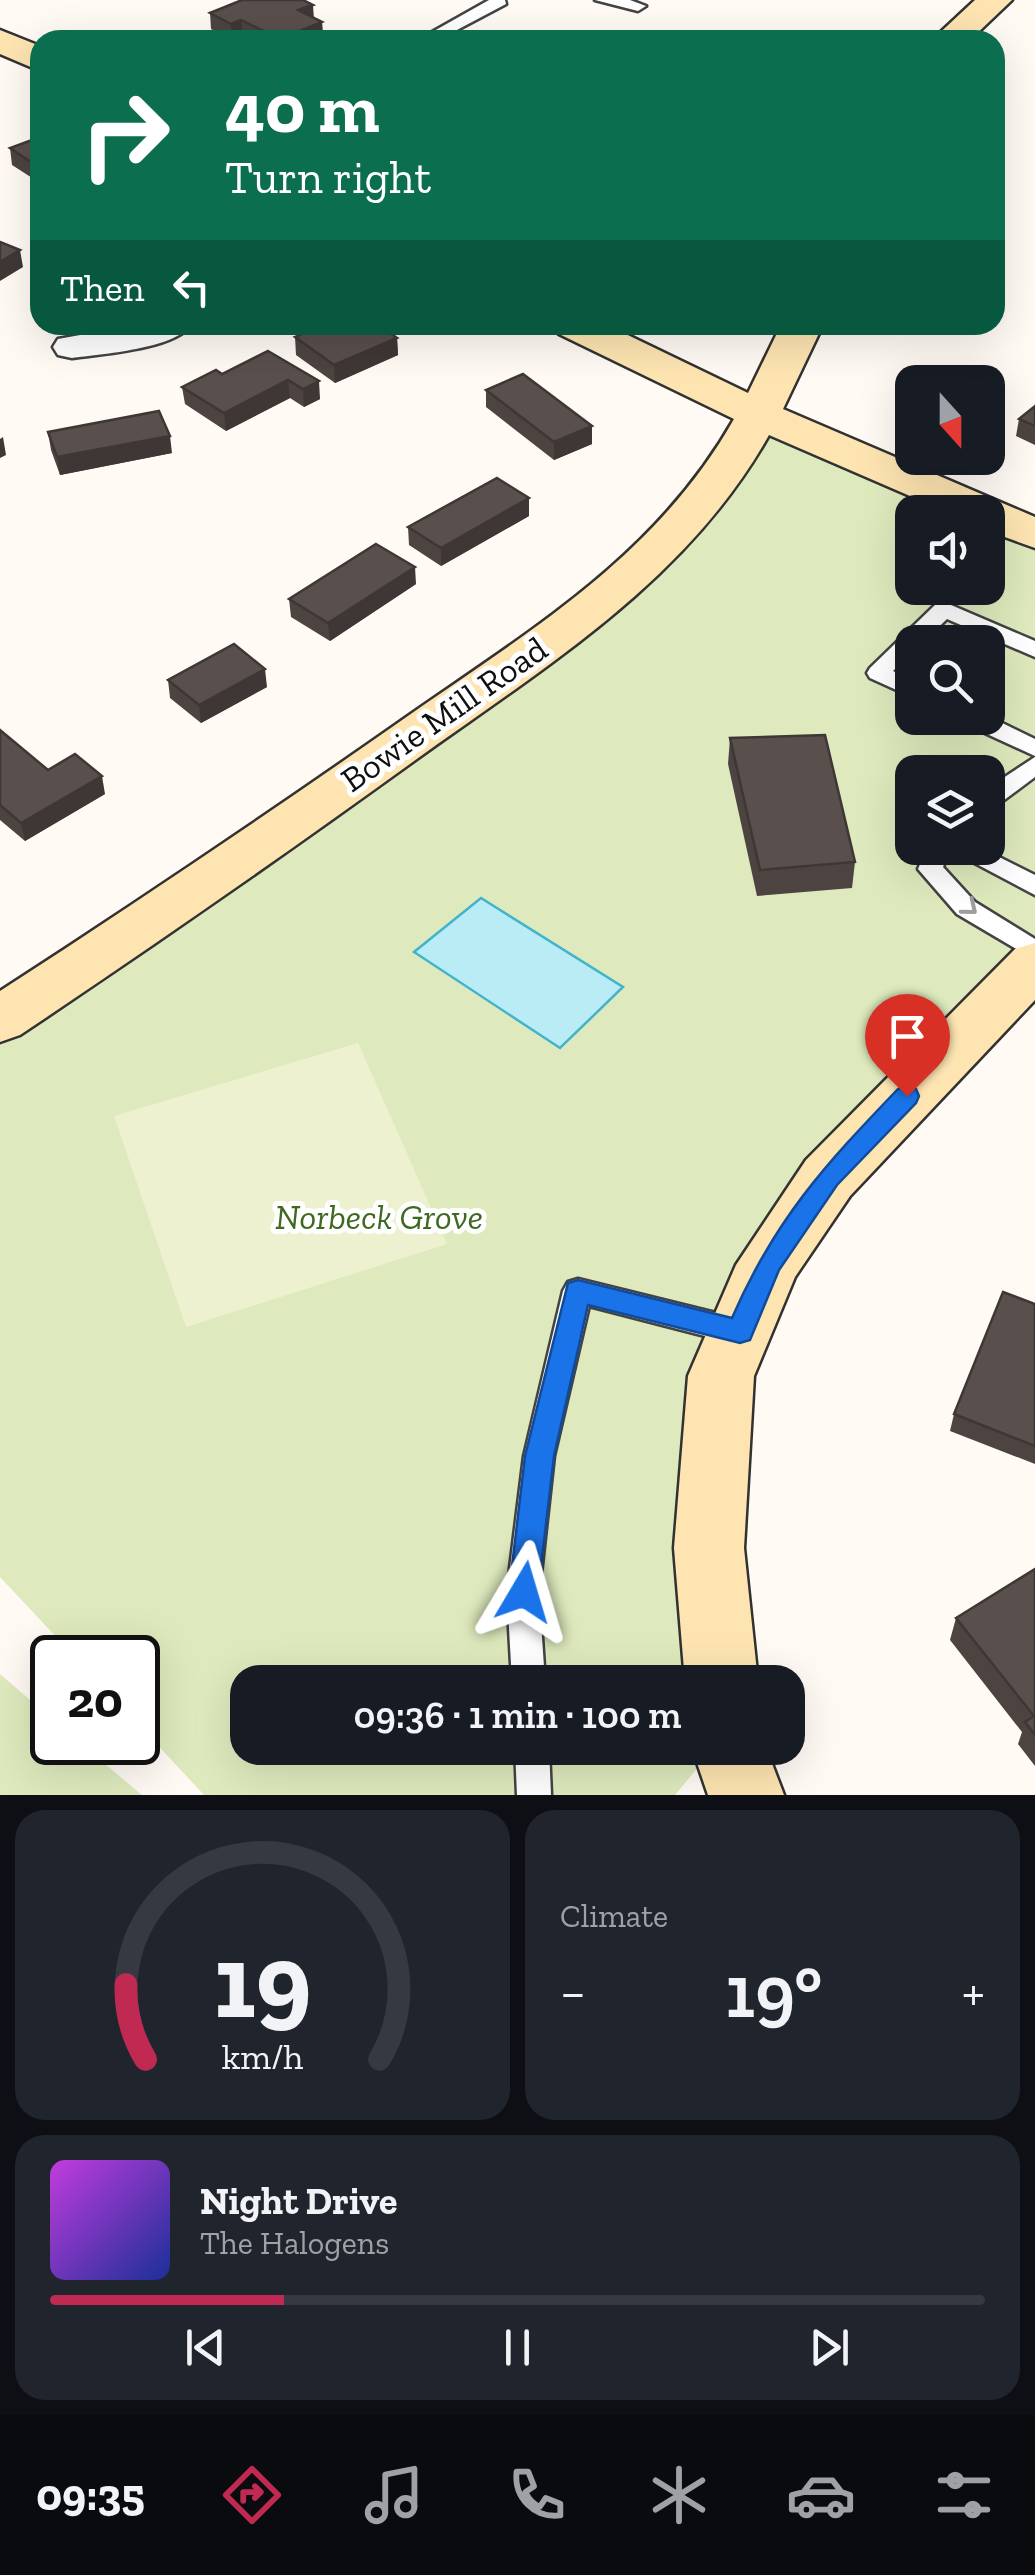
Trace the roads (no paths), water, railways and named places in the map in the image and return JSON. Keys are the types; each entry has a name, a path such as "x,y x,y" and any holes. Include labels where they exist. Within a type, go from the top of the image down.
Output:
{"street":[{"path":"960,30 995,0"},
{"path":"0,40 30,55"},
{"path":"72,347 147,335"},
{"path":"594,335 760,416 944,495"},
{"name":"Bowie Mill Road","path":"5,1010 412,738 585,613 658,552 702,503 760,416 797,335"},
{"path":"1005,521 1035,534"},
{"path":"719,1665 710,1548 721,1376 768,1265 828,1178 1035,964"},
{"path":"736,1765 746,1795"}],"lane":[{"path":"445,30 497,2 520,0"},
{"path":"603,0 638,6"},
{"path":"928,625 944,609 980,625"},
{"path":"1005,636 1035,650"},
{"path":"895,657 878,673 895,682"},
{"path":"1005,734 1035,748"},
{"path":"1005,787 1035,765"},
{"path":"932,865 930,870 966,908 1035,952"},
{"path":"994,865 1035,886"},
{"path":"527,1665 524,1592 540,1456 578,1291 740,1332"},
{"path":"533,1765 534,1795"}],"water":[{"path":"481,898 623,987 560,1048 414,952"}],"park label":[{"name":"Norbeck Grove","path":"379,1217"}]}
